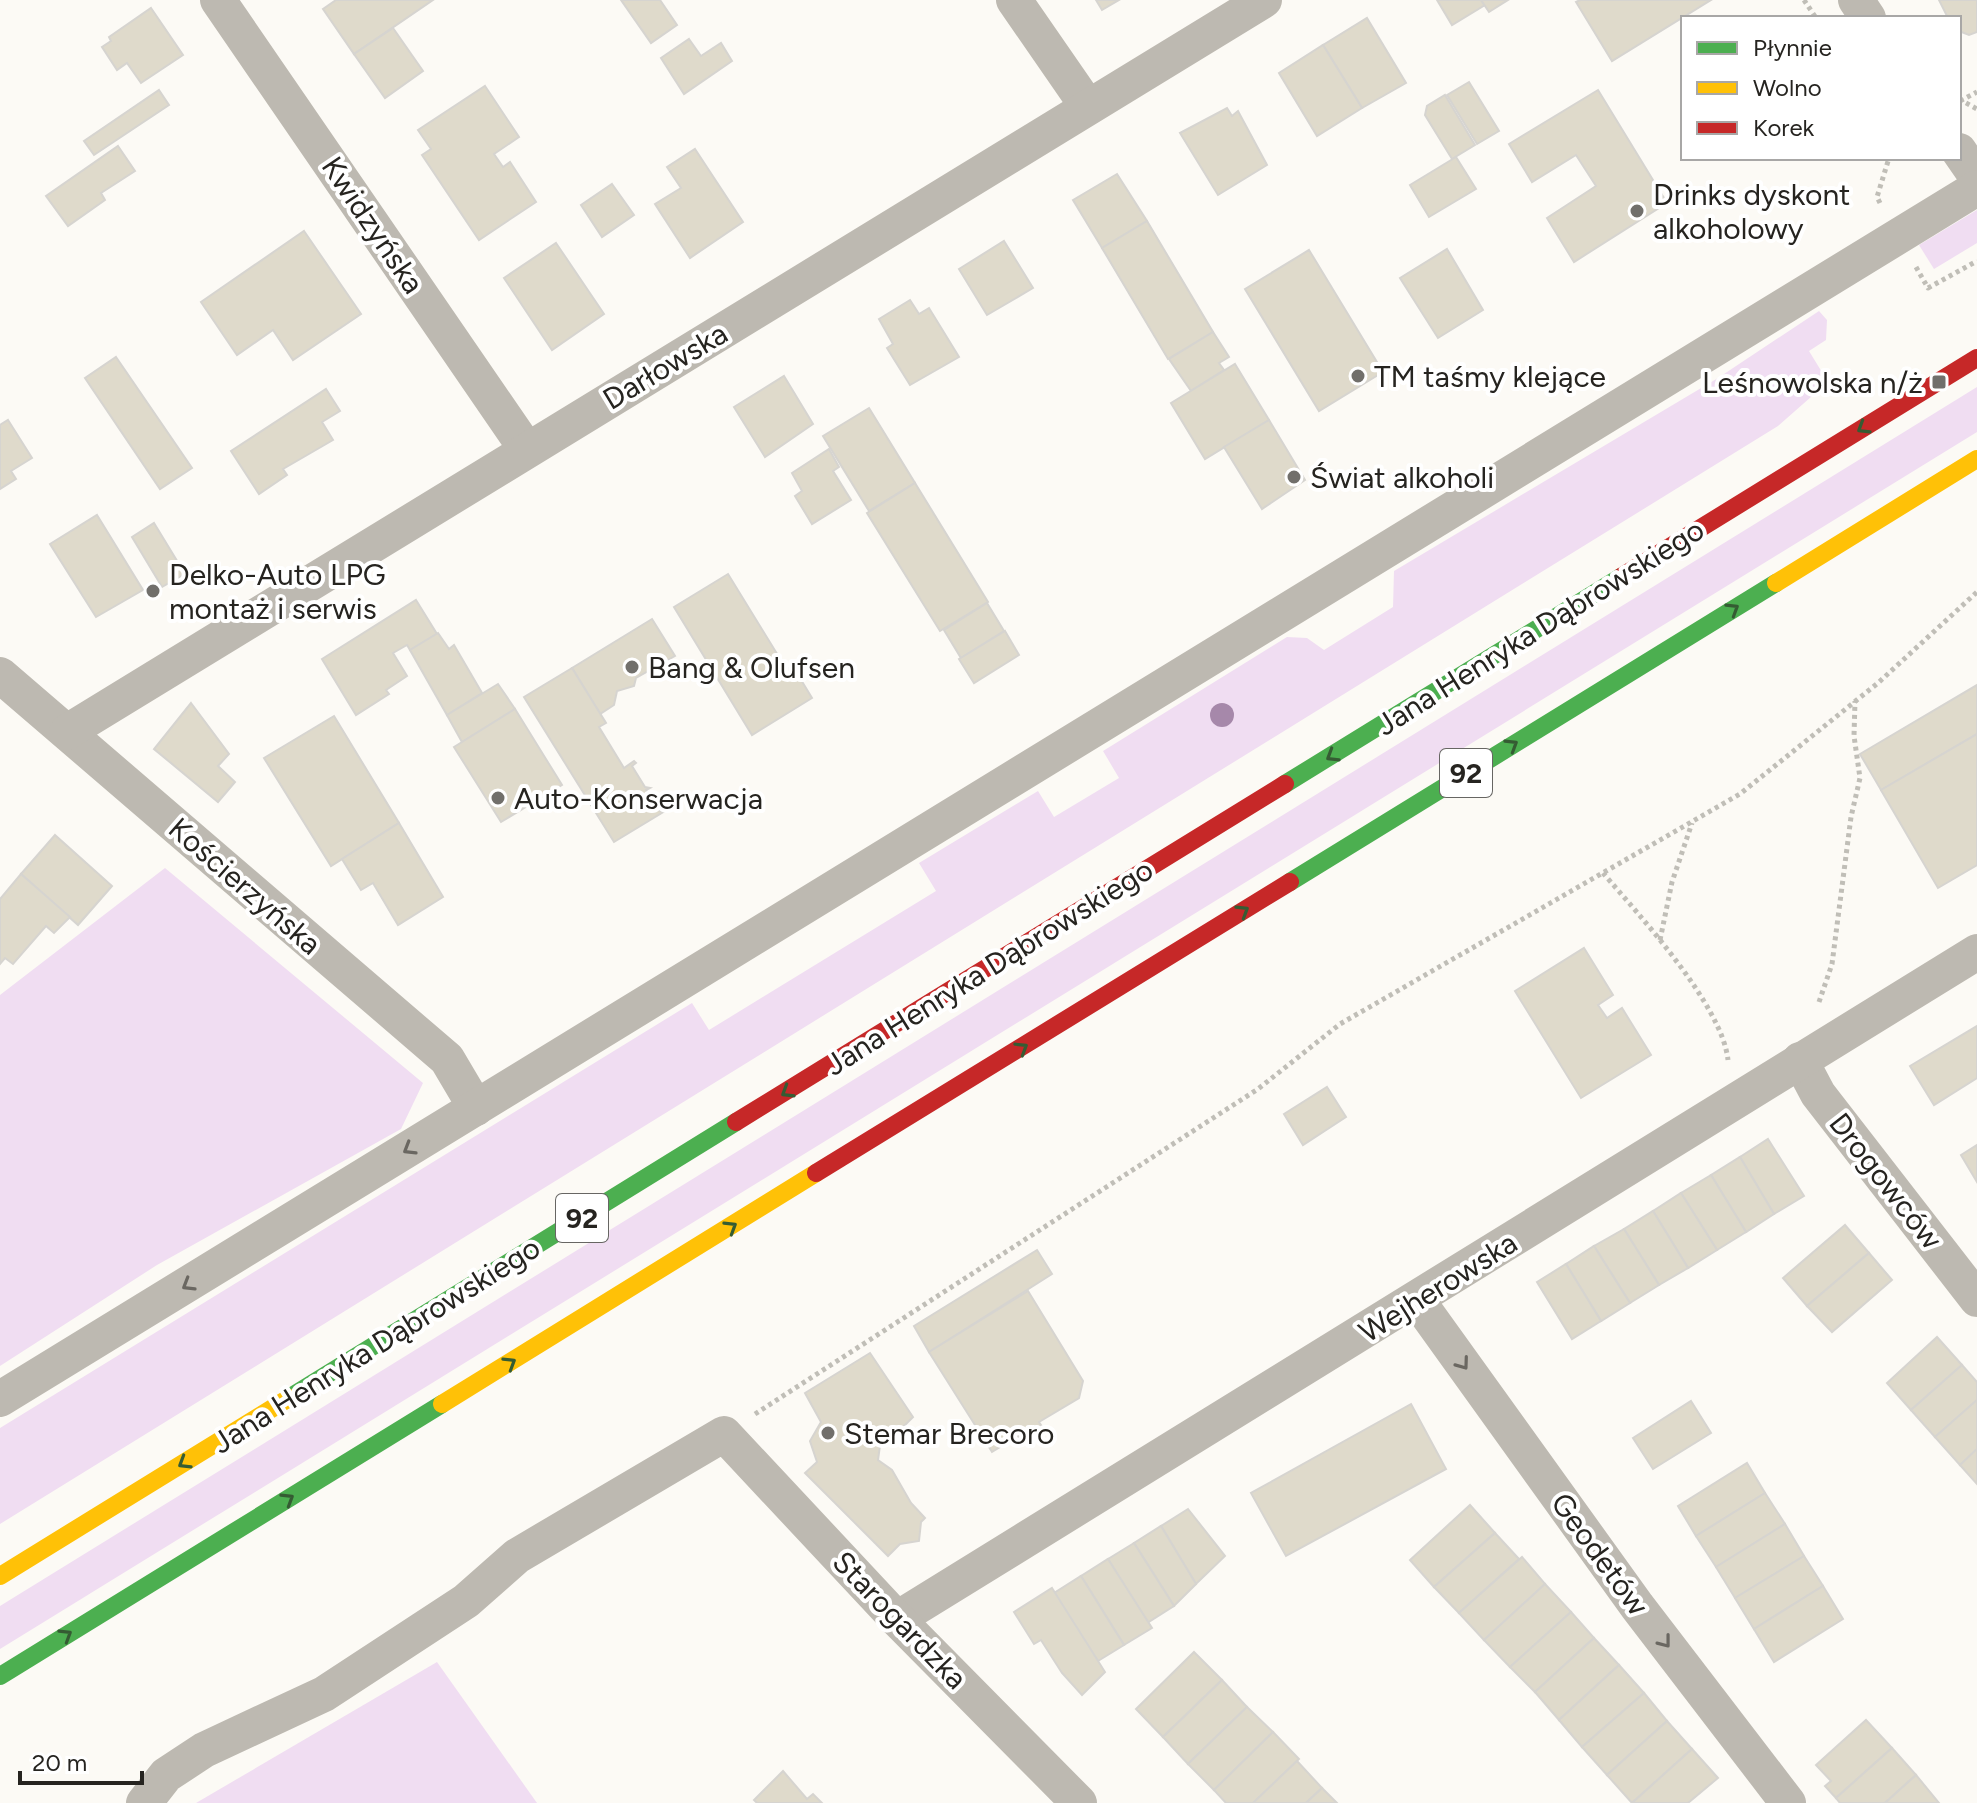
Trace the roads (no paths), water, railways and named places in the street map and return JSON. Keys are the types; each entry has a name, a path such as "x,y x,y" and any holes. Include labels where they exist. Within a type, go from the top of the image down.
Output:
{"main road":[{"name":"Jana Henryka Dąbrowskiego","path":"0,1576 1977,358"},
{"name":"92","path":"0,1676 1977,459"}],"street":[{"name":"Kwidzyńska","path":"218,0 527,450"},
{"path":"1014,0 1088,107"},
{"name":"Darłowska","path":"67,732 1264,0"},
{"path":"1961,154 1977,177"},
{"path":"0,1399 1977,188"},
{"name":"Kościerzyńska","path":"0,675 447,1059 476,1108"},
{"name":"Wejherowska","path":"897,1619 1977,952"},
{"name":"Drogowców","path":"1800,1060 1818,1094 1977,1299"},
{"name":"Geodetów","path":"1417,1300 1637,1606 1788,1803"},
{"name":"Starogardzka","path":"144,1803 166,1775 204,1750 324,1694 466,1601 517,1556 724,1434 897,1619 1079,1803"}],"place":[{"name":"Drinks dyskont alkoholowy","path":"1637,211"},
{"name":"TM taśmy klejące","path":"1358,376"},
{"name":"Leśnowolska n/ż","path":"1939,382"},
{"name":"Świat alkoholi","path":"1294,477"},
{"name":"Delko-Auto LPG montaż i serwis","path":"153,591"},
{"name":"Bang & Olufsen","path":"632,667"},
{"name":"Auto-Konserwacja","path":"498,798"},
{"name":"Stemar Brecoro","path":"828,1433"}]}
